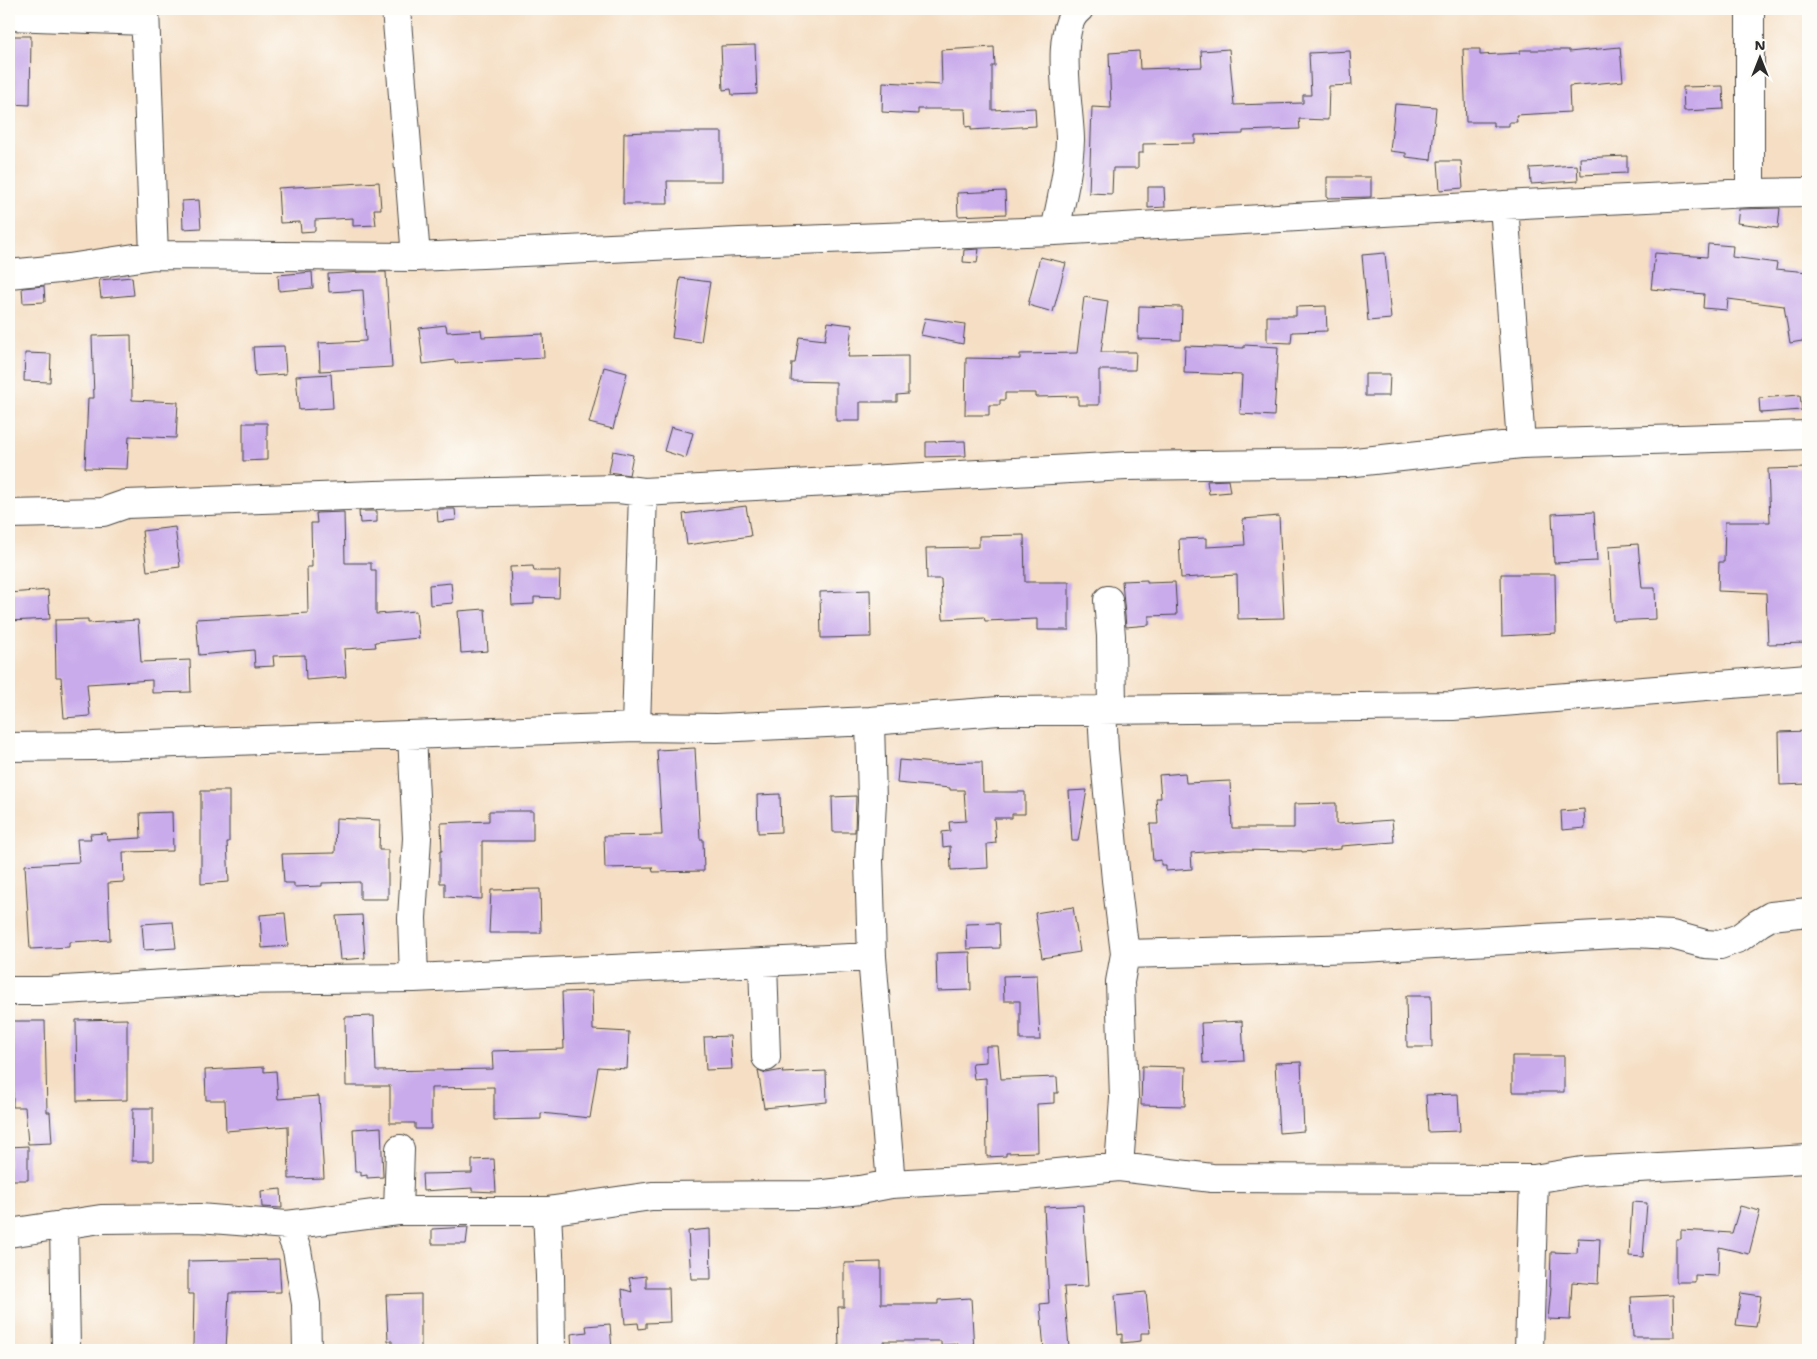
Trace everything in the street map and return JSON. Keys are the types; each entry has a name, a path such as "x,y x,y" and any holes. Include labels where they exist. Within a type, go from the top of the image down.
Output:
{"street":[{"path":"396,9 416,257"},
{"path":"1750,9 1750,193"},
{"path":"1055,231 1066,179 1070,140 1064,65 1066,39 1074,10"},
{"path":"9,16 145,15 154,256"},
{"path":"9,274 154,256 416,257 740,242 1055,231 1504,205 1808,192"},
{"path":"1504,205 1521,444"},
{"path":"9,514 103,512 126,504 618,489 643,492 1126,466 1346,463 1521,444 1808,435"},
{"path":"636,727 643,492"},
{"path":"1108,600 1111,636 1104,749 1125,954 1120,982 1124,1098 1119,1167"},
{"path":"9,747 103,746 636,727 717,728 870,721 999,710 1452,706 1808,678"},
{"path":"870,721 872,801 869,862 872,957 891,1184"},
{"path":"412,736 417,838 412,918 414,978"},
{"path":"1125,954 1361,948 1634,933 1666,934 1705,944 1720,945 1739,938 1771,916 1808,912"},
{"path":"9,991 47,991 234,980 414,978 872,957"},
{"path":"763,962 766,1057"},
{"path":"398,1211 400,1149"},
{"path":"9,1233 101,1219 199,1218 287,1225 398,1211 547,1211 652,1196 816,1195 891,1184 1015,1177 1119,1167 1212,1178 1534,1179 1582,1171 1808,1159"},
{"path":"1529,1350 1534,1179"},
{"path":"547,1211 551,1350"},
{"path":"64,1224 66,1350"},
{"path":"287,1225 297,1250 306,1304 307,1350"}],"building":[{"path":"9,36 31,36 30,105 9,104"},
{"path":"755,45 757,94 732,95 731,89 723,90 721,46"},
{"path":"994,47 995,66 992,66 992,110 1035,108 1036,126 971,130 971,126 966,127 965,109 918,109 918,114 882,112 883,82 942,85 941,50"},
{"path":"1620,47 1623,81 1569,86 1570,112 1516,115 1517,122 1509,122 1509,126 1493,126 1493,122 1466,122 1463,49 1480,49 1480,55 1520,53 1520,50 1569,50 1569,52"},
{"path":"1229,49 1234,105 1303,103 1303,95 1311,95 1309,53 1350,51 1352,85 1329,86 1328,120 1299,119 1300,129 1243,131 1243,134 1195,135 1195,143 1143,144 1143,153 1138,153 1138,168 1113,168 1112,194 1089,193 1092,107 1111,108 1109,53 1139,51 1140,69 1202,67 1201,51"},
{"path":"1723,86 1724,109 1684,111 1683,87"},
{"path":"1395,104 1436,107 1431,160 1406,157 1406,153 1390,151"},
{"path":"722,132 722,181 667,181 668,204 623,204 624,133"},
{"path":"1627,156 1627,173 1581,175 1580,158"},
{"path":"1438,161 1461,161 1463,188 1440,190"},
{"path":"1577,165 1578,181 1531,184 1530,168"},
{"path":"1327,177 1371,177 1371,197 1327,198"},
{"path":"379,182 381,209 374,209 376,225 353,226 353,218 315,220 315,231 301,232 300,222 280,223 278,188"},
{"path":"1148,187 1164,187 1165,207 1148,208"},
{"path":"1005,191 1006,214 958,216 957,193"},
{"path":"199,200 201,228 183,229 182,201"},
{"path":"1780,208 1778,228 1737,223 1739,209"},
{"path":"1708,244 1733,246 1732,257 1777,263 1776,269 1808,272 1808,340 1790,343 1784,306 1728,299 1727,310 1703,308 1704,294 1651,289 1655,253 1707,257"},
{"path":"979,249 977,263 963,262 964,250"},
{"path":"1385,253 1391,319 1368,321 1362,255"},
{"path":"1040,257 1066,263 1053,312 1028,305"},
{"path":"312,272 313,288 279,291 278,275"},
{"path":"386,272 392,367 320,371 319,343 366,341 363,290 329,292 328,274"},
{"path":"132,277 134,295 101,298 99,280"},
{"path":"680,278 710,282 701,342 672,338"},
{"path":"44,286 45,302 23,303 22,288"},
{"path":"1084,297 1108,301 1101,352 1136,352 1135,370 1099,370 1099,405 1078,405 1078,396 1036,397 1036,393 1005,393 1005,400 1000,400 1000,405 989,405 989,415 965,415 966,358 1020,359 1020,354 1077,353"},
{"path":"1139,306 1182,307 1181,340 1138,339"},
{"path":"1326,306 1327,331 1292,332 1291,343 1267,342 1267,316 1296,316 1296,307"},
{"path":"925,318 965,324 963,344 921,335"},
{"path":"828,322 852,325 848,357 908,356 908,394 897,395 897,402 860,402 860,421 836,421 836,382 791,381 792,363 795,363 799,337 825,340"},
{"path":"446,325 447,332 481,330 482,337 543,334 544,358 455,363 455,360 423,364 419,328"},
{"path":"131,335 132,400 178,402 176,438 129,436 127,469 85,468 88,398 94,398 92,336"},
{"path":"1244,345 1278,347 1274,416 1240,414 1242,375 1184,373 1185,346 1244,348"},
{"path":"284,346 286,374 255,376 253,347"},
{"path":"25,353 51,354 50,382 24,381"},
{"path":"604,367 627,373 613,429 589,423"},
{"path":"331,374 333,408 299,410 296,376"},
{"path":"1365,374 1390,374 1389,396 1365,396"},
{"path":"1800,395 1802,410 1760,413 1759,398"},
{"path":"243,423 267,423 267,460 243,461"},
{"path":"671,427 693,433 686,458 664,451"},
{"path":"965,441 966,456 926,457 926,442"},
{"path":"613,451 633,455 629,475 609,472"},
{"path":"1805,468 1808,643 1768,644 1766,593 1718,591 1719,562 1724,562 1725,522 1770,522 1768,469"},
{"path":"1228,480 1230,492 1209,494 1207,481"},
{"path":"746,506 751,536 687,545 683,514"},
{"path":"437,509 455,509 456,520 438,522"},
{"path":"359,511 377,511 377,522 360,523"},
{"path":"344,512 345,563 371,563 371,570 376,570 376,614 416,611 419,638 375,642 376,647 344,649 346,677 306,680 305,655 273,656 274,666 255,667 254,650 199,655 196,619 308,613 307,567 312,567 311,523 317,523 316,513"},
{"path":"1594,512 1597,561 1554,563 1552,514"},
{"path":"1279,516 1284,618 1238,619 1237,575 1181,578 1179,539 1206,538 1206,547 1245,545 1243,519"},
{"path":"175,527 180,567 147,571 142,531"},
{"path":"1024,535 1025,582 1069,582 1069,630 1037,630 1037,619 985,621 984,617 943,619 941,579 927,579 926,548 979,547 979,536"},
{"path":"1638,544 1642,588 1655,588 1656,619 1613,621 1609,546"},
{"path":"533,566 534,571 560,571 559,598 534,597 534,604 512,605 510,567"},
{"path":"1501,574 1555,574 1556,633 1502,636"},
{"path":"1147,580 1147,583 1175,582 1177,615 1149,616 1149,625 1126,627 1122,581"},
{"path":"451,583 453,603 430,605 429,585"},
{"path":"48,590 50,619 9,621 9,593"},
{"path":"870,590 871,637 821,638 820,592"},
{"path":"485,609 488,651 461,653 458,611"},
{"path":"88,619 88,623 138,620 141,662 190,660 191,692 152,693 152,680 87,684 90,716 64,718 61,677 56,677 55,620"},
{"path":"1808,731 1808,784 1780,785 1779,732"},
{"path":"695,748 700,839 703,839 704,871 653,872 652,867 605,868 604,836 662,835 657,750"},
{"path":"899,760 936,763 982,762 983,792 1025,792 1025,814 1012,814 1012,818 994,818 996,843 987,844 988,868 951,870 950,846 943,847 942,832 950,831 949,822 966,821 964,790 897,783"},
{"path":"1185,773 1186,783 1230,781 1232,828 1294,828 1294,804 1336,803 1336,824 1392,820 1394,842 1341,846 1341,849 1302,852 1234,850 1191,853 1192,869 1166,871 1166,865 1161,865 1161,860 1153,861 1150,824 1158,824 1156,798 1161,798 1159,775"},
{"path":"1087,790 1078,841 1072,841 1069,791"},
{"path":"201,791 229,791 229,842 227,842 229,882 201,884"},
{"path":"780,794 781,832 758,833 757,795"},
{"path":"856,796 855,832 833,832 832,797"},
{"path":"1584,809 1585,828 1562,830 1561,811"},
{"path":"489,811 533,811 533,841 482,841 482,899 445,897 445,883 440,883 441,823 489,821"},
{"path":"172,812 173,851 123,852 124,882 108,883 110,940 69,942 69,947 30,949 25,865 79,862 77,839 91,839 90,834 106,833 107,840 141,838 140,813"},
{"path":"336,818 380,820 379,850 388,850 388,899 360,899 360,882 322,883 322,886 294,887 294,883 284,883 282,854 335,853"},
{"path":"540,889 541,933 489,933 491,890"},
{"path":"1073,907 1080,952 1042,958 1035,913"},
{"path":"285,913 288,946 262,948 260,915"},
{"path":"362,915 365,958 340,960 336,916"},
{"path":"173,922 176,948 144,950 142,924"},
{"path":"999,923 1000,948 967,949 966,924"},
{"path":"970,952 971,990 937,991 936,953"},
{"path":"1037,975 1040,1040 1020,1040 1020,1001 1004,1001 1003,976"},
{"path":"592,991 593,1030 629,1032 627,1069 598,1067 590,1118 541,1113 541,1119 494,1120 494,1087 431,1088 431,1129 415,1129 415,1123 390,1123 390,1086 346,1086 345,1017 374,1016 376,1071 493,1069 492,1051 564,1049 562,992"},
{"path":"1406,996 1431,996 1432,1047 1407,1047"},
{"path":"127,1019 127,1100 77,1101 76,1020"},
{"path":"12,1021 45,1021 47,1112 50,1112 52,1143 28,1144 25,1107 13,1107"},
{"path":"1242,1021 1244,1061 1203,1063 1201,1023"},
{"path":"730,1036 732,1069 706,1070 704,1037"},
{"path":"986,1046 998,1046 1001,1079 1057,1077 1058,1093 1054,1093 1054,1103 1037,1104 1038,1152 1006,1153 1006,1156 987,1157 986,1078 974,1079 972,1063 986,1062"},
{"path":"1512,1056 1564,1056 1564,1092 1512,1092"},
{"path":"1301,1062 1304,1131 1279,1133 1275,1063"},
{"path":"1142,1066 1186,1067 1185,1106 1141,1105"},
{"path":"264,1067 264,1072 276,1071 278,1099 319,1096 324,1178 289,1179 288,1126 226,1131 225,1100 206,1100 205,1070"},
{"path":"758,1070 766,1073 783,1070 782,1073 826,1071 827,1102 764,1108"},
{"path":"1458,1094 1460,1131 1428,1132 1426,1095"},
{"path":"133,1108 153,1108 153,1161 132,1161"},
{"path":"381,1127 383,1177 367,1178 367,1175 361,1176 361,1172 355,1172 353,1129"},
{"path":"28,1146 28,1180 9,1180 9,1147"},
{"path":"494,1159 496,1192 472,1191 472,1188 423,1191 422,1174 472,1173 472,1160"},
{"path":"281,1189 282,1208 262,1207 261,1191"},
{"path":"1632,1202 1647,1203 1643,1257 1629,1256"},
{"path":"1083,1205 1088,1286 1064,1287 1069,1348 1044,1350 1040,1304 1049,1303 1044,1207"},
{"path":"1740,1206 1760,1211 1749,1254 1719,1247 1718,1276 1695,1275 1695,1282 1676,1282 1676,1239 1681,1239 1681,1230 1732,1233"},
{"path":"468,1227 466,1244 432,1244 432,1229"},
{"path":"710,1229 711,1279 691,1279 688,1231"},
{"path":"1578,1238 1600,1239 1598,1284 1572,1282 1570,1320 1548,1319 1551,1287 1551,1252 1577,1253"},
{"path":"279,1259 281,1292 229,1293 226,1349 193,1347 194,1294 188,1294 188,1261"},
{"path":"881,1262 881,1304 938,1304 938,1300 971,1298 974,1350 958,1350 958,1344 941,1345 941,1341 884,1341 885,1350 839,1350 838,1307 844,1307 844,1263"},
{"path":"646,1276 646,1288 669,1288 670,1322 646,1323 646,1328 639,1329 638,1323 625,1324 622,1289 632,1292 629,1278"},
{"path":"1146,1292 1150,1333 1141,1333 1141,1341 1122,1343 1122,1334 1118,1335 1115,1295"},
{"path":"1741,1293 1761,1296 1756,1327 1736,1325"},
{"path":"421,1294 421,1350 392,1350 392,1341 388,1341 386,1295"},
{"path":"1673,1295 1674,1337 1633,1337 1631,1297"},
{"path":"610,1324 612,1350 572,1350 571,1334 587,1332 586,1326"}]}
